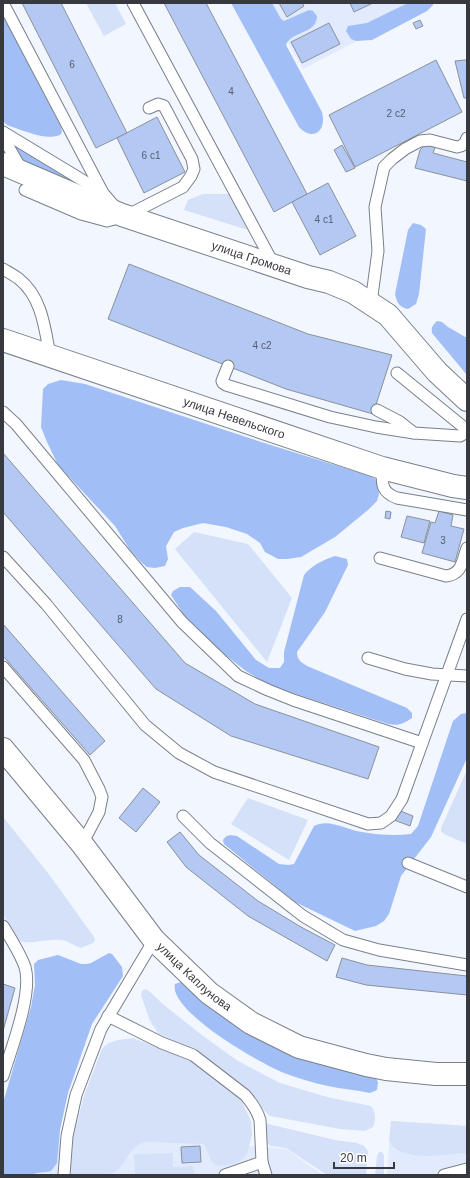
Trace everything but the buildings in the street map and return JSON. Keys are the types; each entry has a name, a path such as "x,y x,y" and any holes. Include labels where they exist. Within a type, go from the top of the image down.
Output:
{"street":[{"name":"улица Громова","path":"3,164 24,181 124,216 329,282 353,292 388,315 437,372 467,400"},
{"name":"улица Невельского","path":"3,340 382,468 453,486 467,488"},
{"name":"улица Каплунова","path":"3,749 82,844 154,940 209,993 251,1023 299,1047 330,1056 386,1069 436,1074 467,1074"}],"lane":[{"path":"3,3 103,193 124,216 183,187 194,169 192,159 164,106 158,104 149,108"},
{"path":"133,3 274,265"},
{"path":"3,132 103,193"},
{"path":"3,137 24,181"},
{"path":"371,303 378,250 375,207 384,167 392,158 405,149 420,142 430,140 457,147 465,143 467,138"},
{"path":"3,269 20,280 34,295 42,316 50,356"},
{"path":"228,366 222,381 226,385 330,417 376,427 414,433 460,436 467,431 397,373"},
{"path":"377,410 400,422 414,433"},
{"path":"3,412 16,424 182,622 238,676 293,700 422,743"},
{"path":"382,468 382,485 392,496 467,510"},
{"path":"380,558 446,576 454,575 459,570 467,548"},
{"path":"3,557 46,604 145,725 179,753 214,772 368,824 381,823 391,816 402,799 467,619"},
{"path":"368,658 405,669 446,675 467,676"},
{"path":"3,667 84,760 99,789 102,797 99,812 82,844"},
{"path":"183,816 210,842 303,916 343,940 379,950 467,965"},
{"path":"408,863 467,887"},
{"path":"3,926 22,960 25,969 27,986 24,1005 3,1076"},
{"path":"64,1175 67,1136 76,1095 101,1029 154,940"},
{"path":"108,1016 162,1043 192,1055 245,1095 252,1103 260,1120 262,1162 266,1175"},
{"path":"225,1175 262,1162"},
{"path":"444,1175 467,1169"}],"shaded area":[{"path":"86,3 115,3 126,24 104,36"},
{"path":"231,3 272,3 281,19 284,21 309,10 313,11 317,16 316,22 313,26 293,37 286,45 322,112 323,119 321,129 318,132 309,134 299,127"},
{"path":"266,3 430,3 303,69"},
{"path":"408,3 433,3 433,5 427,11 372,40 356,41 351,39 346,31 348,26 367,23"},
{"path":"3,16 61,127 62,132 60,135 48,137 41,136 7,125 3,121"},
{"path":"3,137 88,189 3,158"},
{"path":"203,194 230,194 248,230 184,210 188,200"},
{"path":"413,223 421,225 426,229 419,294 416,304 408,309 399,304 395,294 408,230"},
{"path":"437,321 442,322 467,338 467,375 432,333 433,326"},
{"path":"61,380 85,384 370,476 377,480 379,494 377,501 335,537 301,557 278,559 265,552 260,543 247,534 226,527 203,523 174,532 166,546 168,559 165,566 155,568 147,567 130,550 115,526 58,465 47,442 41,427 43,389 48,384"},
{"path":"194,532 248,544 292,598 267,662 175,549"},
{"path":"335,556 347,559 348,565 325,612 297,652 298,657 301,662 307,666 407,708 412,713 412,718 398,725 388,724 271,686 246,671 220,651 184,615 171,595 173,591 180,587 190,587 216,611 256,660 269,668 280,668 284,662 284,652 304,575 318,563"},
{"path":"467,713 467,758 431,837 401,876 389,914 384,921 376,926 355,931 295,902 224,844 223,840 227,836 237,836 279,864 288,865 294,864 314,826 320,824 326,823 338,825 356,831 374,834 411,834 418,826 453,721 461,714"},
{"path":"467,770 467,844 444,834 441,831 441,828"},
{"path":"248,798 308,820 289,860 231,824"},
{"path":"3,817 48,873 94,937 95,940 93,943 81,948 63,940 29,942 19,941 3,914"},
{"path":"109,953 112,954 122,967 123,976 92,1024 68,1093 60,1130 57,1163 51,1171 30,1175 3,1175 3,1103 31,1007 35,985 34,964 38,960 58,955 81,964 86,964 91,963"},
{"path":"181,982 186,984 245,1033 296,1058 376,1078 378,1082 377,1090 370,1093 333,1087 300,1079 272,1068 238,1048 200,1022 186,1008 177,995 175,984"},
{"path":"146,989 203,1036 238,1061 280,1083 327,1097 371,1106 375,1116 373,1127 365,1131 340,1129 270,1116 248,1090 196,1053 158,1033 150,1021 141,995 142,991"},
{"path":"133,1038 189,1060 241,1100 251,1121 252,1135 247,1154 240,1161 233,1164 220,1166 215,1164 211,1160 204,1144 146,1142 133,1149 123,1164 114,1173 99,1176 70,1175 73,1137 84,1096 102,1049 109,1043"},
{"path":"391,1121 467,1126 467,1175 387,1175"},
{"path":"391,1121 467,1126 467,1153 419,1156 402,1152 393,1147 389,1141"},
{"path":"264,1123 335,1140 357,1143 364,1146 368,1151 366,1175 327,1175 286,1148 271,1146 267,1143 264,1140"},
{"path":"67,1136 201,1142 286,1149 323,1175 3,1175 16,1151"},
{"path":"379,1152 382,1152 384,1155 384,1175 375,1175 377,1156"},
{"path":"173,1153 173,1167 193,1166 194,1175 135,1175 134,1154"}]}
